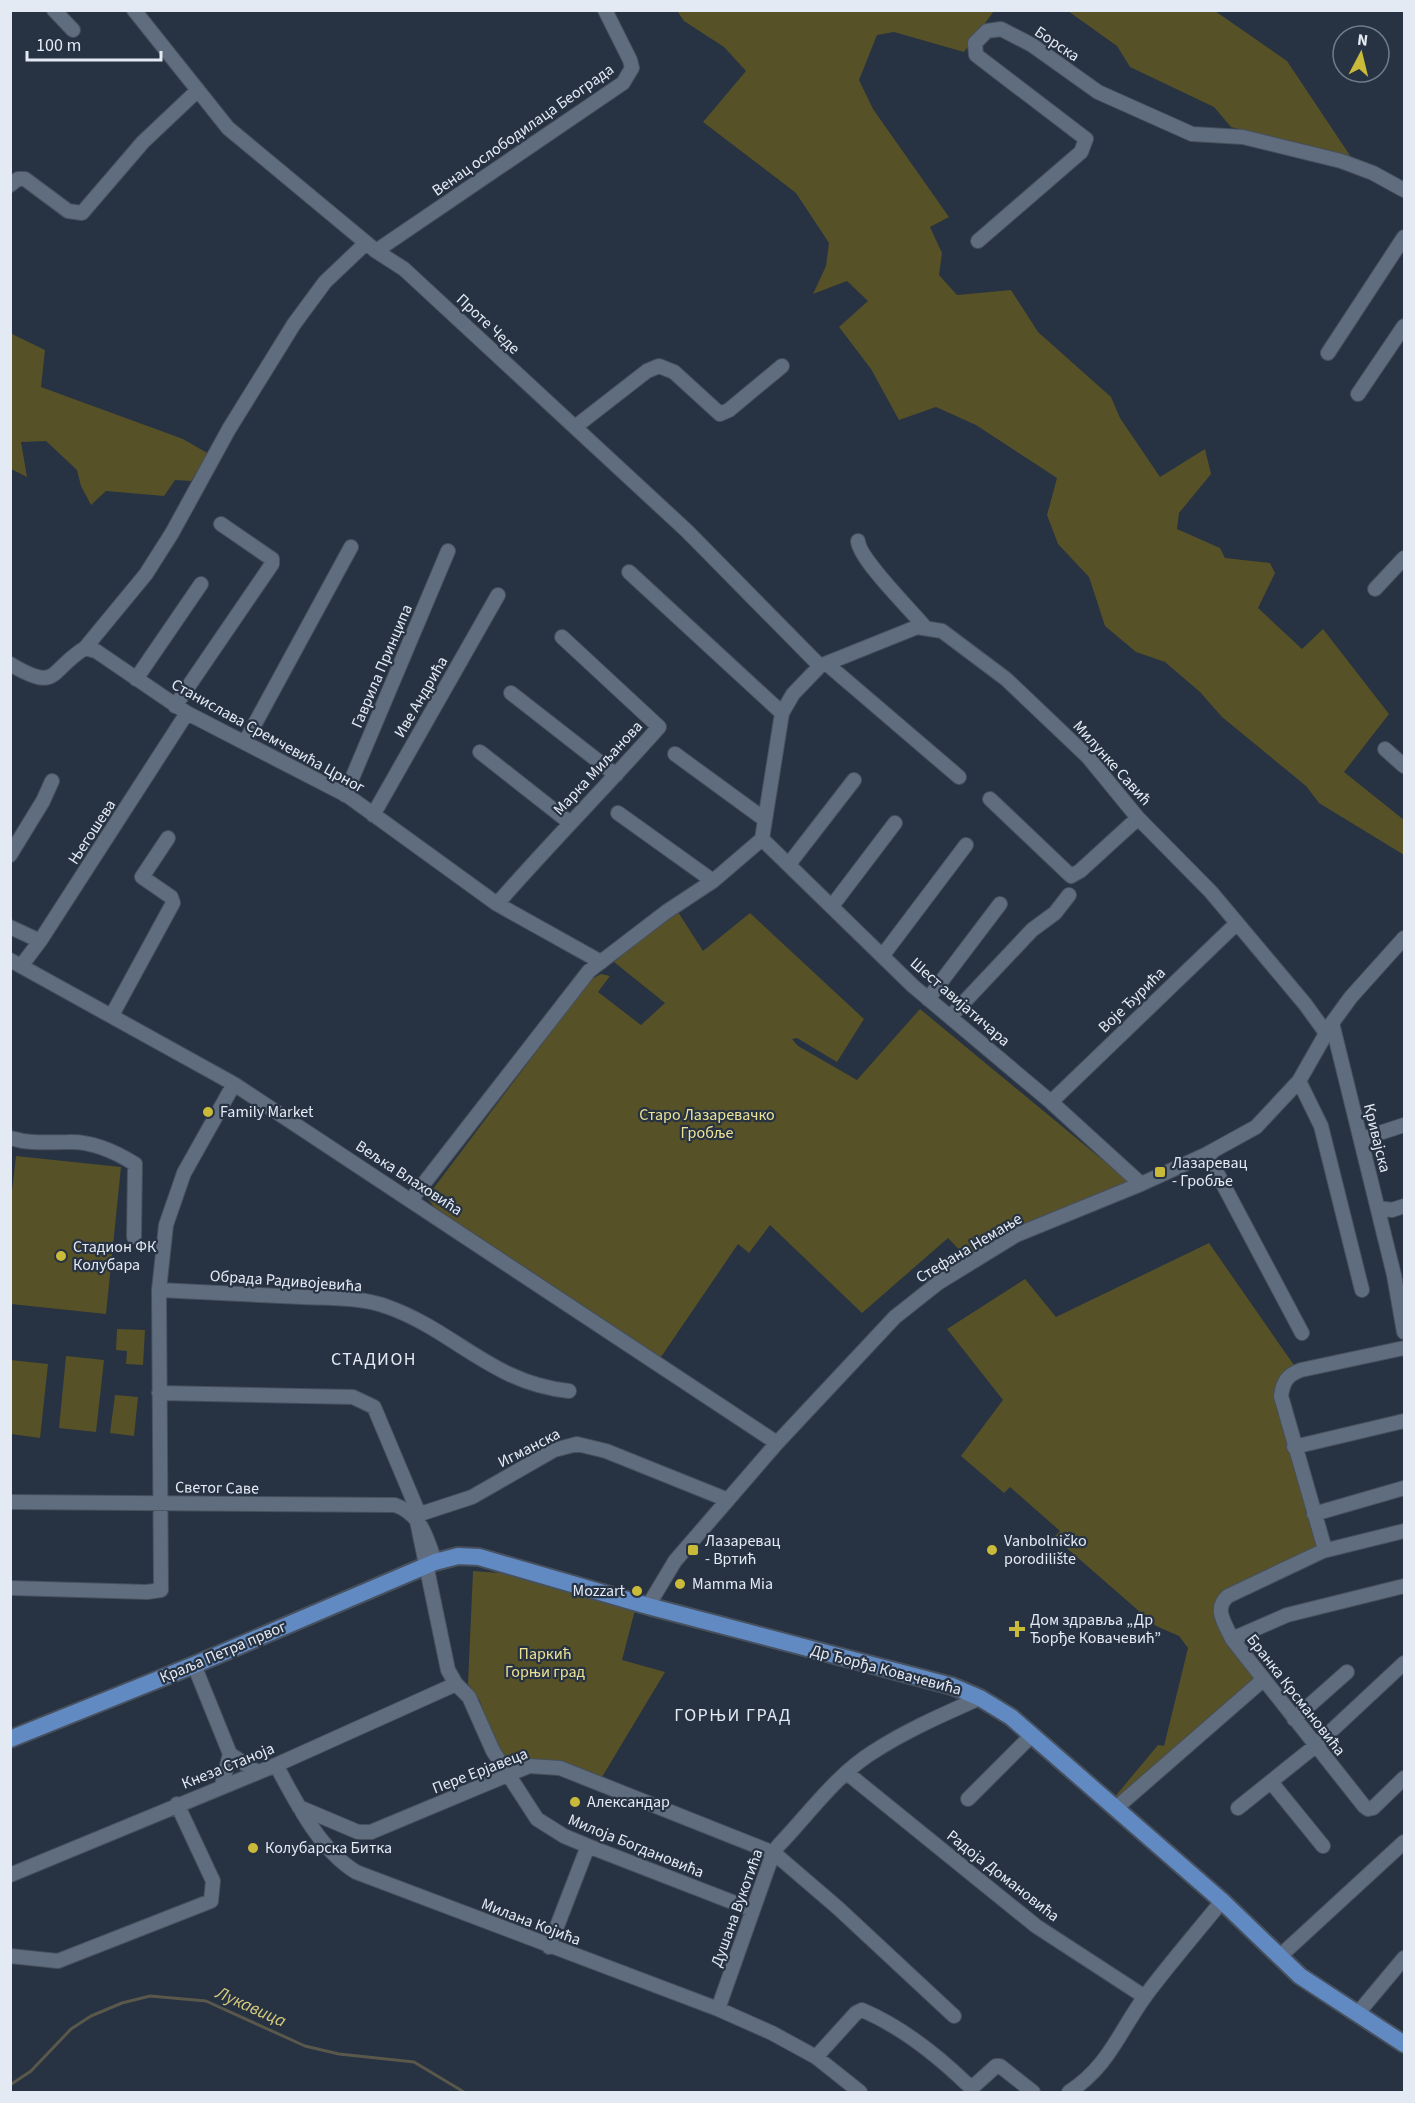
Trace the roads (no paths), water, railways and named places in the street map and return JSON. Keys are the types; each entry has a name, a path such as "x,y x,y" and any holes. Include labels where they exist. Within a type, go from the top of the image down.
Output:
{"main road":[{"name":"Др Ђорђа Ковачевића","path":"430,1564 458,1556 479,1557 648,1606 952,1686 980,1698 1032,1735 1222,1901 1300,1976 1404,2044"},
{"name":"Краља Петра првог","path":"10,1739 194,1665 430,1564"}],"street":[{"path":"54,10 73,30"},
{"name":"Проте Чеде","path":"134,10 228,128 260,157 371,247 404,269 687,531 824,665 959,777"},
{"name":"Венац ослободилаца Београда","path":"371,247 623,83 632,68 605,10"},
{"name":"Борска","path":"978,241 1081,152 1086,143 1086,139 976,56 975,43 987,31 1001,29 1032,45 1098,92 1191,134 1243,137 1341,161 1373,172 1404,189"},
{"path":"10,184 18,179 25,179 68,211 82,213 143,142 198,90"},
{"path":"1328,353 1404,237"},
{"path":"10,664 33,678 46,679 55,675 85,648 146,574 172,533 229,429 294,324 325,282 371,247"},
{"path":"1358,394 1404,326"},
{"path":"575,427 647,372 659,366 674,372 720,414 729,410 782,366"},
{"name":"Његошева","path":"16,963 40,941 273,561 221,524"},
{"path":"411,1200 589,971 666,912 713,881 762,839 782,713 793,694 824,665 924,626 867,561 858,549 858,542"},
{"path":"245,742 351,547"},
{"name":"Гаврила Принципа","path":"345,795 448,551"},
{"path":"1375,589 1404,558"},
{"path":"629,572 782,713"},
{"path":"136,679 201,584"},
{"name":"Иве Андрића","path":"373,815 498,595"},
{"name":"Милунке Савић","path":"924,626 942,631 1026,697 1088,757 1138,818 1197,876 1305,1004 1329,1028"},
{"name":"Марка Миљанова","path":"498,904 569,822 659,727 562,637"},
{"name":"Станислава Сремчевића Црног","path":"85,648 96,651 181,710 345,795 498,904 601,962"},
{"path":"511,693 616,775"},
{"path":"1385,749 1404,766"},
{"path":"480,752 569,822"},
{"path":"675,754 764,819"},
{"path":"789,864 854,780"},
{"path":"10,855 43,801 52,781"},
{"path":"990,799 1071,876 1080,871 1138,818"},
{"path":"618,813 713,881"},
{"path":"832,906 895,823"},
{"path":"112,1015 173,903 171,897 141,877 168,838"},
{"name":"Шест авијатичара","path":"762,839 928,999 1051,1102 1141,1184"},
{"path":"883,955 966,845"},
{"path":"950,1017 1032,930 1055,913 1069,895"},
{"path":"928,999 1000,904"},
{"name":"Воје Ђурића","path":"1051,1102 1237,923"},
{"path":"10,927 40,941"},
{"name":"Стефана Немање","path":"648,1606 675,1561 777,1443 895,1317 938,1283 1016,1235 1141,1184 1207,1154 1256,1126 1299,1081 1329,1028 1404,938"},
{"name":"Вељка Влаховића","path":"16,963 234,1084 777,1443"},
{"name":"Кривајска","path":"1329,1028 1378,1208 1404,1332"},
{"path":"1299,1081 1321,1126 1362,1290"},
{"path":"10,1588 156,1592 161,1590 159,1290 166,1225 174,1195 234,1084"},
{"path":"1360,1139 1404,1125"},
{"path":"10,1138 34,1143 80,1142 112,1152 135,1164 134,1237"},
{"path":"1207,1154 1302,1333"},
{"path":"1378,1208 1392,1210 1404,1206"},
{"name":"Обрада Радивојевића","path":"159,1290 342,1299 385,1305 417,1319 472,1355 523,1382 542,1389 569,1391"},
{"path":"1404,1348 1300,1370 1288,1376 1283,1384 1281,1396 1323,1551 1404,1531"},
{"name":"Милоја Богдановића","path":"159,1393 353,1397 366,1401 374,1407 416,1517 430,1564 444,1660 456,1684 474,1704 493,1751 537,1819 564,1836 753,1910"},
{"path":"1294,1447 1404,1421"},
{"name":"Игманска","path":"416,1517 472,1497 554,1450 577,1444 606,1451 728,1500"},
{"path":"1314,1514 1404,1488"},
{"name":"Светог Саве","path":"10,1502 384,1504 404,1508 416,1517"},
{"name":"Бранка Крсмановића","path":"1323,1551 1228,1596 1221,1601 1220,1610 1232,1639 1314,1747 1368,1809 1404,1778"},
{"path":"1232,1639 1287,1615 1404,1586"},
{"path":"1238,1808 1314,1747 1404,1663"},
{"path":"194,1665 230,1754 257,1772"},
{"path":"1294,1719 1347,1672"},
{"path":"1116,1808 1264,1679"},
{"name":"Кнеза Станоја","path":"10,1875 222,1785 276,1766 456,1684"},
{"name":"Душана Вукотића","path":"718,2009 774,1853 847,1773 872,1752 923,1724 980,1698"},
{"path":"968,1799 1032,1735"},
{"path":"222,1785 230,1754"},
{"name":"Милана Којића","path":"276,1766 299,1807 343,1864 356,1872 549,1947 718,2009 772,2033 816,2057 860,2092"},
{"name":"Пере Ерјавеца","path":"299,1807 358,1832 371,1832 529,1766 560,1768 774,1853 838,1908 954,2016"},
{"name":"Радоја Домановића","path":"847,1773 1036,1926 1145,1997"},
{"path":"1271,1782 1323,1846"},
{"path":"10,1956 58,1960 211,1901 213,1881 177,1804"},
{"path":"1279,1957 1404,1842"},
{"path":"549,1947 588,1846"},
{"path":"1069,2092 1094,2073 1108,2057 1145,1997 1222,1901"},
{"path":"1358,2013 1404,1958"},
{"path":"816,2057 856,2013 862,2010 913,2039 946,2063 968,2085 975,2085 996,2066 1000,2066 1033,2092"}],"waterway":[{"name":"Лукавица","path":"10,2085 31,2071 71,2029 91,2016 122,2003 150,1996 206,2001 305,2046 339,2054 414,2062 464,2092"}],"place":[{"name":"Family Market","path":"208,1112"},
{"name":"Лазаревац - Гробље","path":"1160,1172"},
{"name":"Стадион ФК Колубара","path":"61,1256"},
{"name":"Лазаревац - Вртић","path":"693,1550"},
{"name":"Vanbolničko porodilište","path":"992,1550"},
{"name":"Mamma Mia","path":"680,1584"},
{"name":"Mozzart","path":"637,1591"},
{"name":"Дом здравља „Др Ђорђе Ковачевић”","path":"1017,1629"},
{"name":"Александар","path":"575,1802"},
{"name":"Колубарска Битка","path":"253,1848"}],"district":[{"name":"СТАДИОН","path":"374,1359"},
{"name":"ГОРЊИ ГРАД","path":"733,1715"}],"park label":[{"name":"Старо Лазаревачко Гробље","path":"707,1124"},
{"name":"Паркић Горњи град","path":"545,1663"}]}
